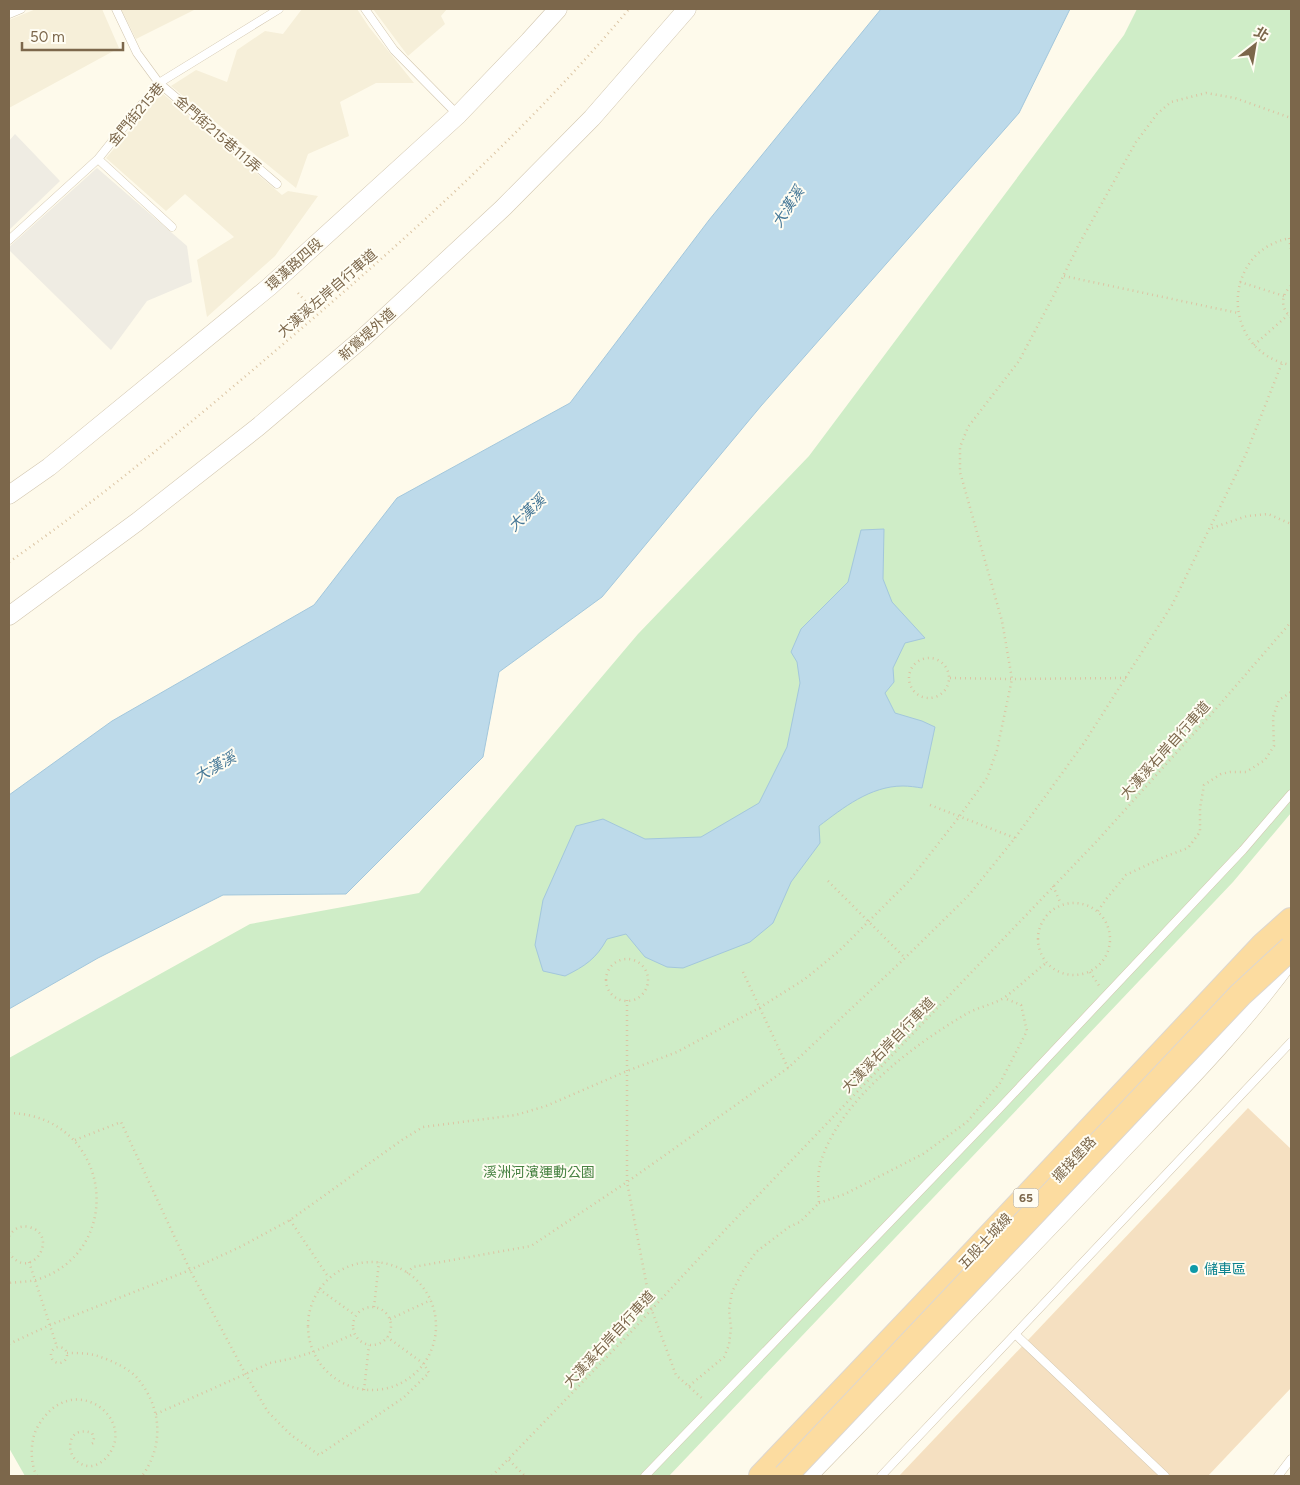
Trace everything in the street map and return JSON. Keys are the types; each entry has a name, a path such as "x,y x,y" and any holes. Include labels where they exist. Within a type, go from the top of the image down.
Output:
{"highway":[{"name":"五股土城線","path":"761,1476 978,1249 1262,945 1291,920"},
{"name":"五股土城線","path":"785,1476 1240,995 1291,948"}],"street":[{"name":"環漢路四段","path":"9,495 49,467 269,287 458,114 530,41 558,9"},
{"name":"新鶯堤外道","path":"9,616 137,522 243,439 363,338 503,208 585,125 686,9"},
{"name":"擺接堡路","path":"774,1476 1291,929"},
{"name":"擺接堡路","path":"808,1476 1083,1192 1222,1043 1266,993 1291,958"},
{"path":"838,1410 856,1427"}],"lane":[{"path":"9,14 21,9"},
{"name":"金門街215巷111弄","path":"116,9 137,53 159,83 277,184"},
{"name":"金門街215巷","path":"9,240 98,159 159,83 279,9"},
{"path":"365,9 394,50 458,114"},
{"path":"98,159 172,227"},
{"path":"645,1476 1005,1103 1243,850 1291,794"},
{"path":"880,1476 1291,1042"},
{"path":"1015,1334 1164,1476"},
{"path":"1278,1476 1291,1459"}],"path":[{"name":"大漢溪左岸自行車道","path":"9,562 175,436 409,236 499,150 591,54 629,9"},
{"path":"9,1344 50,1325 190,1270 290,1220 423,1127 516,1115 546,1106 677,1052 759,1008 805,979 839,951 909,881 959,817 987,778 996,750 1012,679 1002,621 960,472 960,447 968,427 1019,362 1078,246 1136,142 1157,114 1171,102 1206,93 1236,98 1291,118"},
{"path":"1291,250 1290,238 1268,246 1250,262 1240,282 1237,297 1238,313 1243,330 1254,345 1267,356 1291,365"},
{"path":"1064,276 1238,313"},
{"path":"1240,282 1284,296"},
{"path":"1291,286 1284,296 1283,302 1291,318"},
{"path":"298,293 318,315"},
{"path":"1254,345 1288,315"},
{"path":"407,1272 412,1267 531,1246 627,1182 788,1068 969,895 1015,838 1084,743 1172,605 1211,529 1246,454 1282,363"},
{"path":"1211,529 1247,516 1268,514 1291,524"},
{"name":"大漢溪右岸自行車道","path":"492,1476 1053,886 1215,710 1291,622"},
{"path":"927,658 940,661 949,671 950,678 946,690 935,698 922,697 916,694 909,682 911,669 915,663 927,658"},
{"path":"950,678 1126,678"},
{"path":"1098,911 1126,875 1188,848 1200,832 1200,808 1204,785 1221,774 1246,772 1266,760 1274,746 1273,716 1280,700 1291,692"},
{"path":"930,806 1015,838"},
{"path":"828,881 905,958"},
{"path":"1053,886 1061,904"},
{"path":"1074,902 1086,905 1098,911 1106,920 1110,932 1110,944 1107,955 1100,965 1090,972 1079,975 1066,975 1055,971 1046,963 1040,953 1038,929 1047,914 1061,904 1074,902"},
{"path":"630,959 642,966 648,978 647,984 640,996 627,1000 614,996 607,985 606,978 608,972 617,962 630,959"},
{"path":"819,1203 818,1181 820,1162 834,1130 854,1104 904,1056 968,1013 1004,998 1046,963"},
{"path":"743,972 788,1068"},
{"path":"1090,972 1101,988"},
{"path":"689,1386 724,1357 731,1328 729,1310 732,1292 756,1252 789,1227 800,1222 819,1203 845,1194 923,1154 967,1122 1000,1083 1027,1031 1021,1005 1004,998"},
{"path":"627,1000 627,1182 651,1308 676,1375 704,1401"},
{"path":"872,1077 876,1082"},
{"path":"9,1113 27,1113 53,1123 75,1140 91,1165 97,1193 94,1221 82,1247 61,1268 35,1280 9,1283"},
{"path":"75,1140 121,1122 190,1270 268,1412 291,1435 319,1454 403,1398 430,1373 424,1364 387,1338"},
{"path":"290,1220 329,1278"},
{"path":"9,1236 23,1226 30,1227 39,1233 42,1239 42,1250 35,1260 29,1262 18,1261 9,1253"},
{"path":"29,1262 57,1347"},
{"path":"361,1262 379,1262 407,1272 421,1285 430,1300 435,1316 436,1333 432,1349 424,1364 412,1376 397,1385 381,1390 364,1390 348,1386 322,1366 313,1352 308,1336 308,1320 311,1303 319,1289 329,1278 344,1268 361,1262"},
{"path":"374,1306 379,1262"},
{"path":"319,1289 356,1315"},
{"path":"390,1319 430,1300"},
{"path":"374,1306 381,1309 390,1319 390,1332 387,1338 376,1345 369,1345 358,1339 354,1334 353,1321 356,1315 360,1310 367,1307 374,1306"},
{"path":"156,1414 245,1373 270,1363 313,1352 354,1334"},
{"path":"364,1390 369,1345"},
{"path":"67,1353 66,1361 61,1364 56,1363 51,1356 52,1351 57,1347 62,1347 67,1353 96,1355 119,1365 138,1378 150,1397 159,1431 155,1451 148,1469 142,1476"},
{"path":"38,1476 32,1454 34,1434 42,1419 54,1407 72,1399 91,1401 105,1410 113,1424 115,1438 111,1453 102,1463 90,1467 80,1464 72,1456 70,1445 72,1436 86,1431 92,1434 94,1438 93,1443 90,1445"},
{"path":"509,1460 525,1476"}],"shaded area":[{"path":"36,9 102,9 119,48 9,108 9,20"},
{"path":"121,9 196,9 136,39"},
{"path":"302,9 357,9 414,83 376,83 340,102 349,136 308,154 296,188 171,86 196,70 227,82 237,50 265,31 283,34"},
{"path":"373,9 447,9 441,16 445,24 408,56"},
{"path":"162,93 282,195 288,191 318,196 275,256 207,317 197,260 234,237 185,194 166,211 106,158"},
{"path":"15,134 60,181 9,230 9,141"},
{"path":"97,168 187,246 192,282 147,301 111,350 9,250 9,247"}],"green space":[{"name":"溪洲河濱運動公園","path":"1137,9 1291,9 1291,813 1233,882 669,1476 25,1476 9,1448 9,1058 250,924 419,893 638,634 809,456 1124,35"}],"water":[{"name":"大漢溪","path":"881,9 1070,9 1019,113 761,406 602,597 499,672 483,757 346,894 223,895 98,958 9,1009 9,795 112,721 314,605 397,498 570,403 709,220"},
{"path":"884,529 883,579 892,602 925,638 905,643 893,668 894,682 885,693 895,713 935,727 922,788 891,787 868,794 819,826 820,843 791,882 773,923 750,942 683,968 667,967 645,957 626,934 607,939 599,952 589,961 565,976 543,971 535,945 543,900 576,826 603,819 645,839 701,837 759,803 787,747 800,683 797,662 791,652 801,629 848,582 861,530"}],"building":[{"name":"儲車區","path":"1248,1108 1291,1149 1291,1388 1208,1476 899,1476"}],"place":[{"name":"儲車區","path":"1194,1269"}]}
